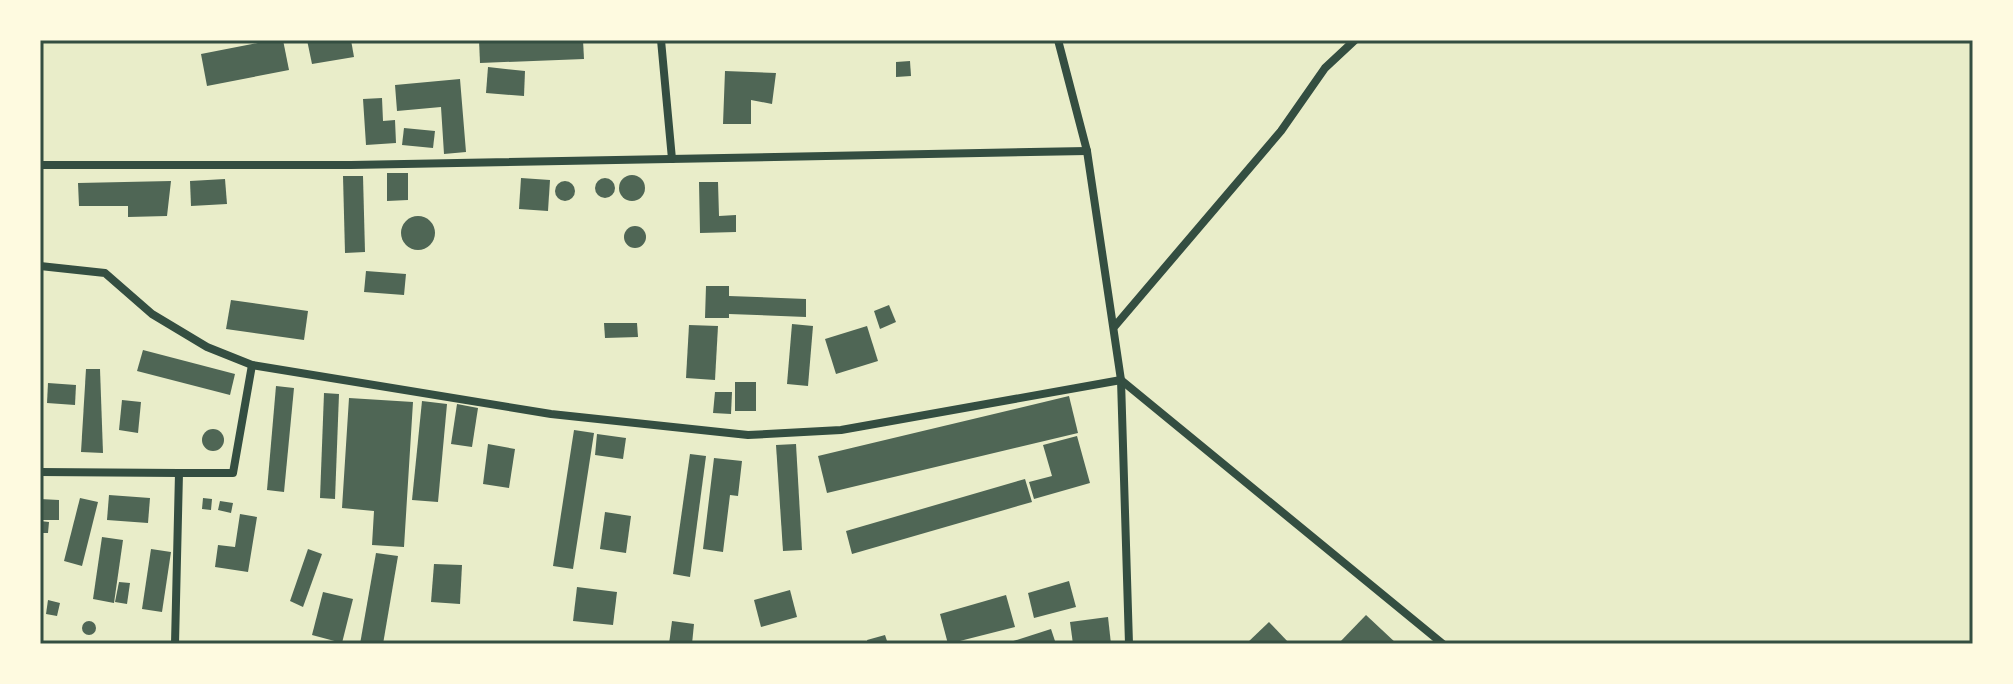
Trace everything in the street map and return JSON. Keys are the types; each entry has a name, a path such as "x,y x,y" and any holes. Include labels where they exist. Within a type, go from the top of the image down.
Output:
{"street":[{"path":"661,40 672,159"},
{"path":"1058,40 1087,151 1115,326 1121,380 1129,644"},
{"path":"1115,326 1281,131 1325,68 1355,40"},
{"path":"40,165 672,159 1087,151"},
{"path":"40,266 105,273 152,314 207,347 252,365 551,414 748,435 841,430 1121,380 1443,644"},
{"path":"40,472 233,473 252,365"},
{"path":"175,644 179,473"}],"building":[{"path":"283,40 289,70 207,86 201,54"},
{"path":"307,40 351,40 354,57 312,64"},
{"path":"479,40 583,40 584,59 480,63"},
{"path":"910,61 911,76 896,77 896,62"},
{"path":"488,67 525,71 524,96 486,93"},
{"path":"725,71 776,73 772,104 751,100 751,124 723,124"},
{"path":"460,79 466,152 444,154 441,107 397,111 395,85"},
{"path":"382,98 383,121 395,120 396,143 366,145 363,99"},
{"path":"404,128 435,131 433,148 402,145"},
{"path":"387,173 408,173 408,200 387,201"},
{"path":"632,175 641,179 645,188 641,197 632,201 623,197 619,188 623,179"},
{"path":"343,176 363,176 365,252 345,253"},
{"path":"521,178 550,180 548,211 519,209"},
{"path":"605,178 612,181 615,188 612,195 605,198 598,195 595,188 598,181"},
{"path":"225,179 227,204 191,206 190,181"},
{"path":"171,181 167,216 128,217 128,206 79,206 78,183"},
{"path":"565,181 572,184 575,191 572,198 565,201 558,198 555,191 558,184"},
{"path":"699,182 718,182 719,216 736,215 736,232 700,233"},
{"path":"418,216 430,221 435,233 430,245 418,250 406,245 401,233 406,221"},
{"path":"635,226 643,229 646,237 643,245 635,248 627,245 624,237 627,229"},
{"path":"366,271 406,274 404,295 364,292"},
{"path":"706,286 729,286 729,296 806,299 806,317 729,314 729,318 705,318"},
{"path":"231,300 308,311 304,340 226,329"},
{"path":"889,305 896,322 880,329 874,311"},
{"path":"604,323 637,323 638,337 605,338"},
{"path":"792,324 813,326 808,386 787,384"},
{"path":"689,325 718,326 715,380 686,378"},
{"path":"867,326 878,361 836,374 825,339"},
{"path":"143,350 235,374 230,395 137,371"},
{"path":"86,369 100,369 103,453 81,452"},
{"path":"735,382 756,382 756,411 735,411"},
{"path":"48,383 76,385 75,405 47,403"},
{"path":"276,386 294,388 284,492 267,490"},
{"path":"715,392 732,392 731,414 713,413"},
{"path":"324,393 339,394 335,499 320,498"},
{"path":"1069,396 1078,433 827,493 818,456"},
{"path":"349,398 413,402 404,547 372,545 374,511 342,508"},
{"path":"122,400 141,402 138,433 119,430"},
{"path":"422,401 447,404 438,502 412,500"},
{"path":"457,404 478,408 472,447 451,444"},
{"path":"213,429 221,432 224,440 221,448 213,451 205,448 202,440 205,432"},
{"path":"574,430 594,433 573,569 553,566"},
{"path":"597,434 626,438 623,459 595,455"},
{"path":"1077,436 1090,483 1034,499 1029,482 1052,476 1043,445"},
{"path":"488,444 515,449 509,488 483,484"},
{"path":"796,444 802,550 783,551 776,445"},
{"path":"690,454 706,456 690,577 673,574"},
{"path":"714,458 742,461 738,496 730,495 723,552 703,549"},
{"path":"1025,479 1032,502 852,554 846,531"},
{"path":"109,495 150,498 148,523 107,520"},
{"path":"80,498 98,502 82,566 64,561"},
{"path":"203,498 212,499 211,510 202,509"},
{"path":"40,499 59,500 59,520 40,520"},
{"path":"220,501 233,503 231,513 218,510"},
{"path":"605,512 631,516 626,553 600,549"},
{"path":"240,514 257,517 248,572 215,567 218,545 235,547"},
{"path":"40,521 49,522 48,533 40,533"},
{"path":"102,537 123,540 114,603 93,599"},
{"path":"151,549 171,552 162,612 142,609"},
{"path":"308,549 322,554 303,607 290,601"},
{"path":"376,553 398,556 383,644 360,644"},
{"path":"434,564 462,565 460,604 431,602"},
{"path":"1069,581 1076,607 1034,618 1028,593"},
{"path":"119,582 130,583 127,604 115,602"},
{"path":"577,587 617,592 613,625 573,621"},
{"path":"790,590 797,617 761,627 754,600"},
{"path":"323,592 353,599 342,643 312,635"},
{"path":"1006,595 1015,627 948,644 940,614"},
{"path":"48,600 60,603 57,616 46,614"},
{"path":"1366,615 1397,644 1338,644"},
{"path":"1108,617 1111,644 1073,644 1070,622"},
{"path":"89,621 96,628 89,635 82,628"},
{"path":"672,621 694,624 692,644 669,644"},
{"path":"1269,622 1290,644 1246,644"},
{"path":"1051,629 1056,644 1007,644 1007,643"},
{"path":"885,635 888,644 868,644 867,640"}]}
